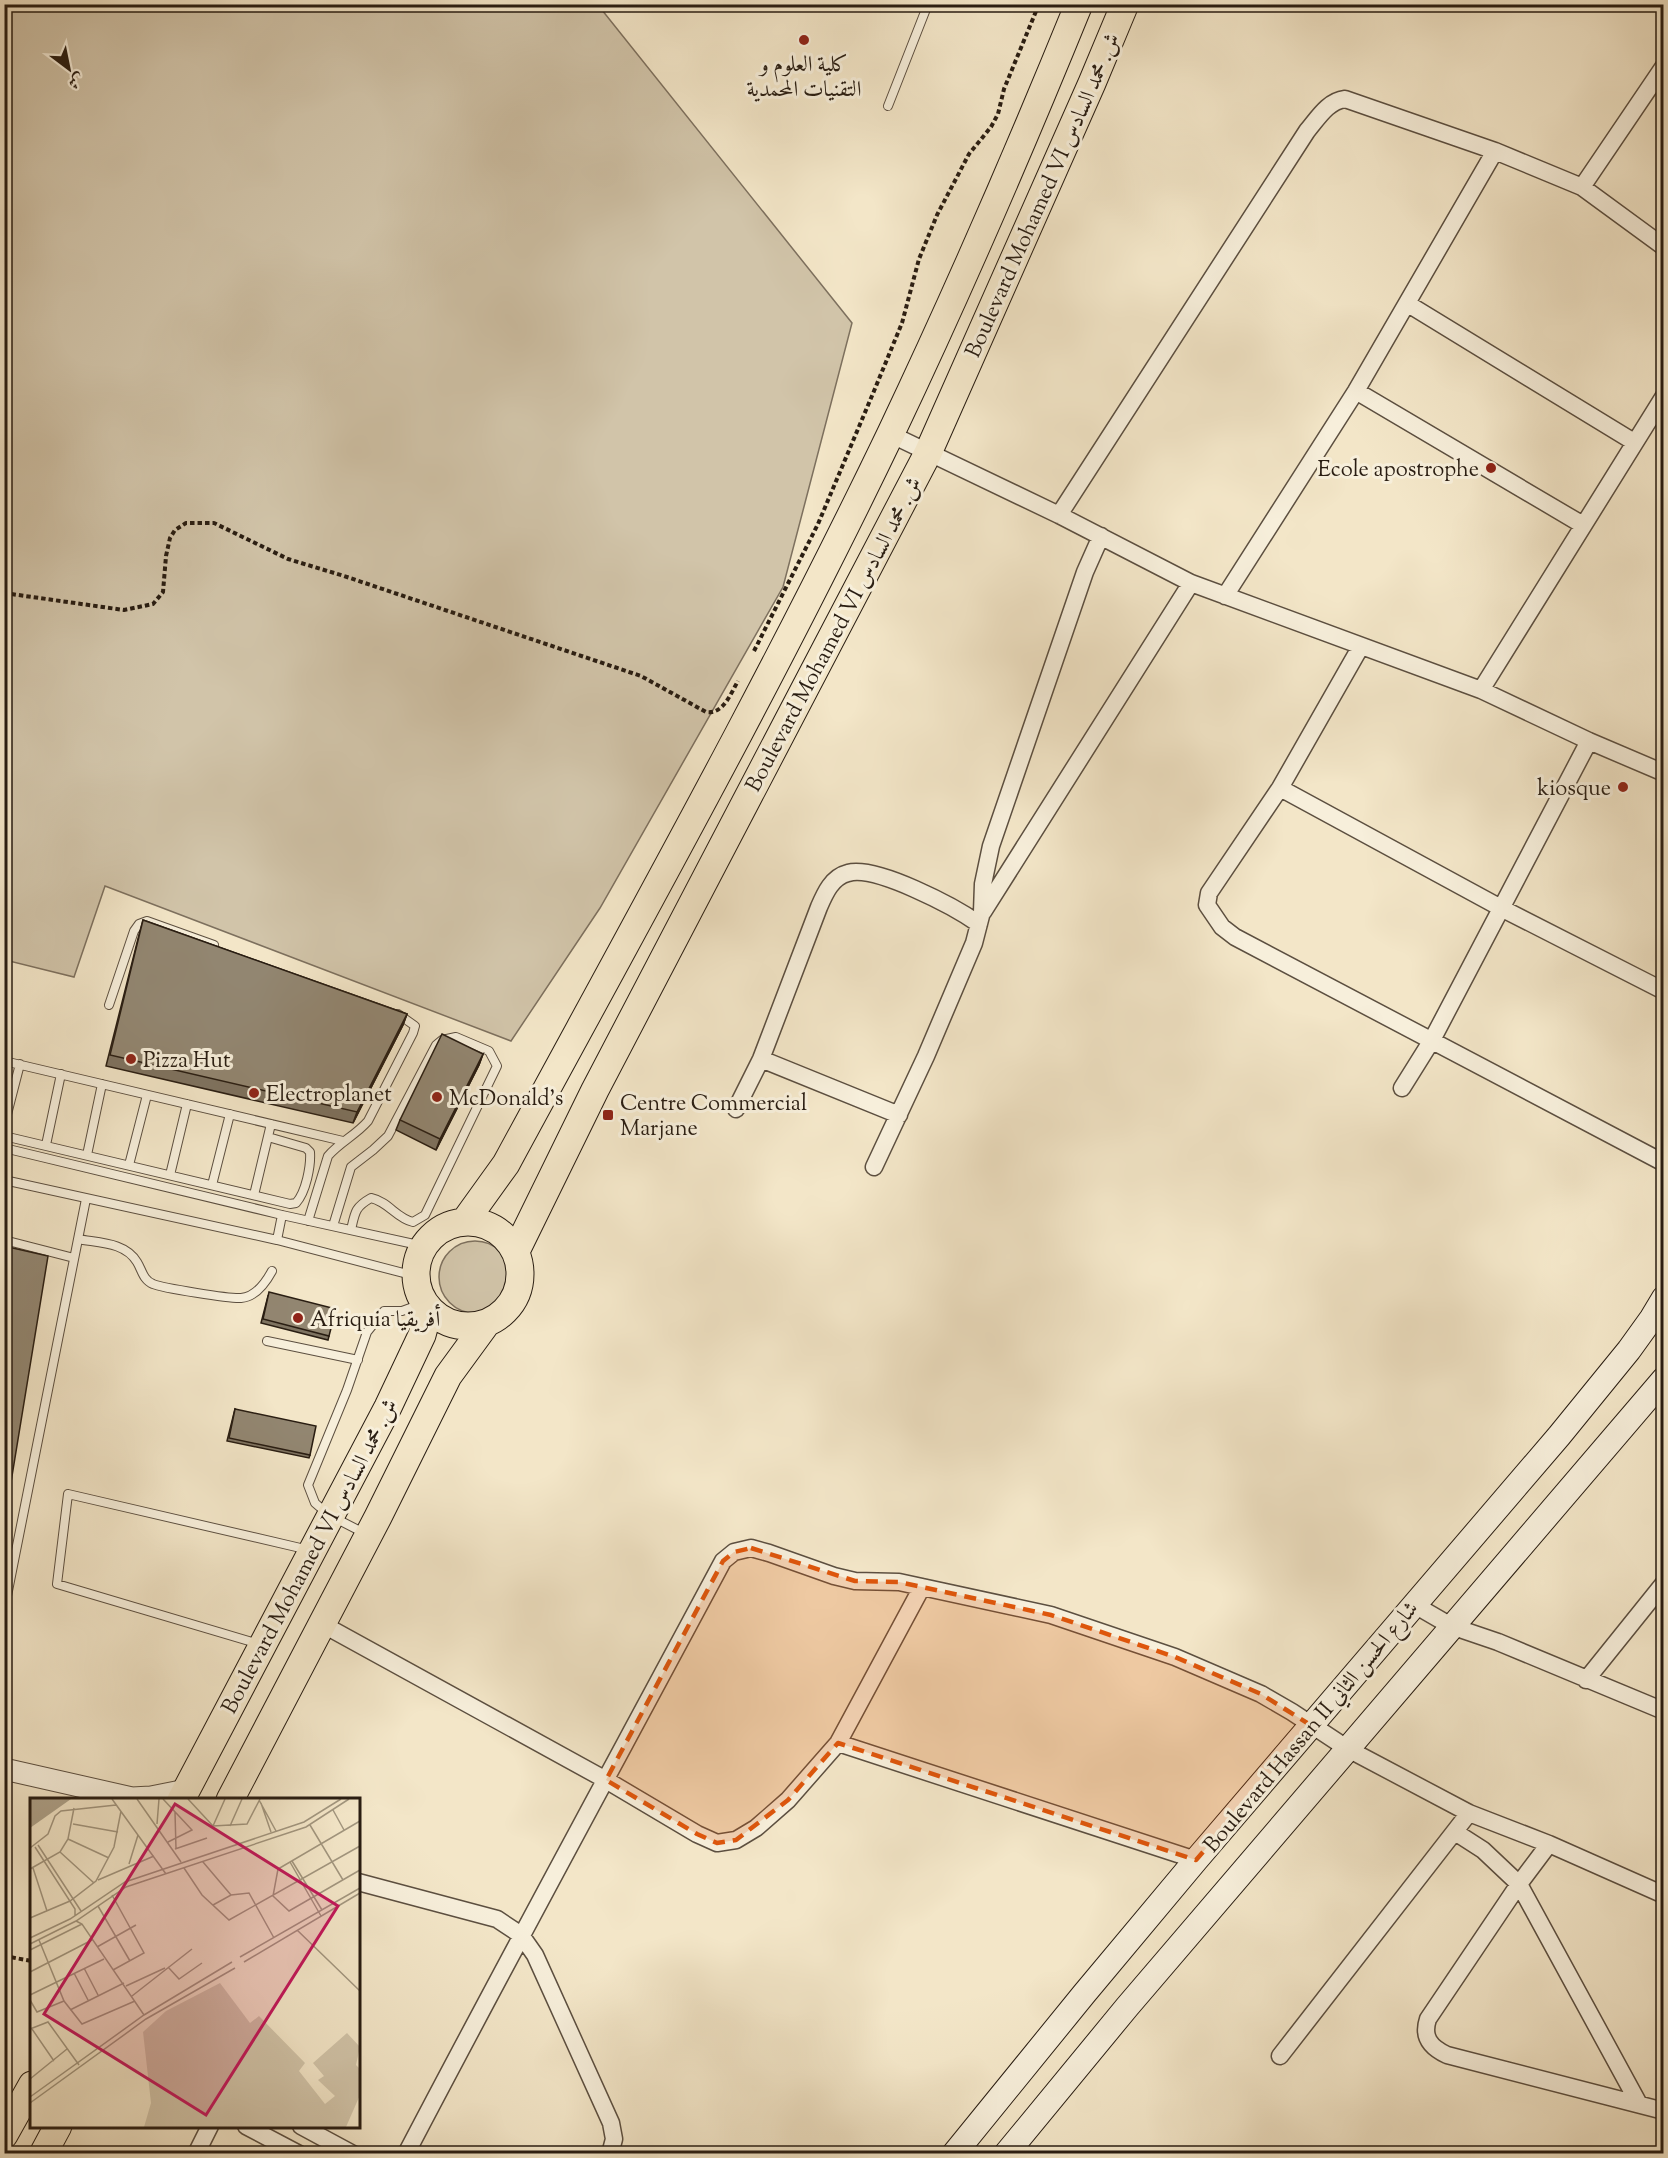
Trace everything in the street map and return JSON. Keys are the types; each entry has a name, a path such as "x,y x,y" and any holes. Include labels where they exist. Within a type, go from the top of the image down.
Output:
{"main road":[{"name":"Boulevard Mohamed VI ش. محمد السادس","path":"465,1221 506,1164 779,656 890,434 968,265 1079,4"},
{"name":"Boulevard Mohamed VI ش. محمد السادس","path":"516,1251 595,1090 928,453 1125,4"},
{"path":"556,1071 595,1090"},
{"path":"465,1221 486,1224 504,1235 516,1251 521,1268 520,1286 513,1302 501,1316 486,1324 468,1327 451,1324 435,1316 426,1306 415,1276 417,1261 423,1246 441,1228 465,1221"},
{"name":"Boulevard Hassan II شارع الحسن الثاني","path":"954,2154 1196,1860 1559,1436 1622,1359 1664,1298"},
{"name":"Boulevard Mohamed VI ش. محمد السادس","path":"184,1795 411,1360 422,1335 426,1306"},
{"name":"Boulevard Mohamed VI ش. محمد السادس","path":"231,1798 448,1376 486,1324"},
{"name":"Boulevard Hassan II شارع الحسن الثاني","path":"1006,2154 1127,2007 1664,1379"},
{"path":"4,2135 30,2089"},
{"path":"43,2154 57,2128"}],"street":[{"path":"1582,187 1664,66"},
{"path":"1059,515 1307,130 1331,104 1345,99 1495,151 1582,187 1664,247"},
{"path":"1225,596 1356,391 1495,151"},
{"path":"1408,304 1634,442"},
{"path":"1356,391 1583,525"},
{"path":"1481,690 1664,396"},
{"path":"890,434 1059,515 1191,583 1481,690 1589,741 1662,768"},
{"path":"874,1167 960,980 974,943 981,918 983,884 991,846 1085,572 1101,536"},
{"path":"981,918 1191,583"},
{"path":"1361,646 1280,788 1209,892 1207,905 1222,927 1235,937 1664,1163"},
{"path":"1402,1088 1432,1040 1589,741"},
{"path":"1280,788 1502,908 1664,991"},
{"path":"736,1109 761,1059 825,892 834,880 847,873 874,874 981,918"},
{"path":"761,1059 898,1114"},
{"path":"406,2154 520,1935 723,1561 734,1552 751,1548 770,1552 834,1576 855,1581 899,1582 1051,1615 1175,1657 1261,1694 1293,1712 1348,1749 1469,1813 1549,1844 1664,1895"},
{"path":"1586,1680 1664,1583"},
{"path":"322,1624 606,1780 697,1834 717,1843 736,1840 756,1828 788,1800 838,1743 922,1587"},
{"path":"1413,1604 1451,1626 1498,1642 1664,1711"},
{"path":"838,1743 1196,1860"},
{"path":"4,1769 129,1798"},
{"path":"142,1798 184,1795"},
{"path":"1280,2056 1469,1813"},
{"path":"1455,1832 1483,1850 1519,1884 1639,2104"},
{"path":"1549,1844 1519,1884 1428,2019 1425,2028 1427,2040 1433,2047 1447,2055 1664,2111"},
{"path":"360,1883 497,1919 520,1935 535,1954 600,2095 611,2123 614,2139 610,2154"},
{"path":"196,2154 209,2128"},
{"path":"248,2128 299,2154"},
{"path":"304,2128 353,2154"}],"lane":[{"path":"888,106 928,4"},
{"path":"109,1005 134,931 139,924 147,921 222,948"},
{"path":"308,1221 324,1166 334,1148 353,1136 368,1121 413,1034 414,1026 409,1020 384,1008"},
{"path":"333,1226 351,1167 387,1136 436,1045 442,1040 456,1037 489,1052 497,1066 424,1215 413,1222 402,1220 383,1201 371,1198 360,1204 354,1213 351,1230"},
{"path":"4,1061 343,1142"},
{"path":"4,1126 20,1064"},
{"path":"46,1145 61,1074"},
{"path":"87,1155 102,1084"},
{"path":"129,1164 147,1095"},
{"path":"170,1174 187,1104"},
{"path":"212,1185 230,1114"},
{"path":"254,1195 271,1124"},
{"path":"4,1136 290,1204 296,1203 301,1198 311,1158 310,1152 306,1148 268,1137"},
{"path":"4,1148 282,1215 423,1246"},
{"path":"4,1180 277,1240 415,1276"},
{"path":"4,1611 86,1199"},
{"path":"277,1240 282,1215"},
{"path":"4,1239 74,1257"},
{"path":"78,1239 111,1244 126,1251 138,1263 144,1276 157,1285 242,1298 258,1290 272,1271"},
{"path":"368,1535 329,1515 315,1503 308,1485 367,1332 384,1311 402,1311 426,1306"},
{"path":"267,1341 358,1360"},
{"path":"262,1645 57,1584 68,1494 311,1551"}],"path":[{"path":"752,655 818,524 870,401 902,323 919,259 937,215 969,154 991,127 998,114 1004,89 1039,4"},
{"path":"4,593 124,610 153,604 163,592 166,556 170,538 175,530 186,523 214,523 288,560 344,576 641,676 709,713 723,705 741,675"},
{"path":"4,1956 30,1961"}],"highlighted area":[{"path":"751,1548 855,1581 899,1582 1051,1615 1175,1657 1261,1694 1312,1726 1196,1860 838,1743 788,1800 736,1840 717,1843 697,1834 606,1780 723,1561 734,1552"}],"shaded area":[{"path":"5,4 598,5 852,323 783,587 600,908 511,1041 105,886 74,977 5,960"},
{"path":"475,1241 495,1247 505,1257 511,1277 505,1297 495,1307 475,1313 455,1307 445,1297 439,1277 445,1257 455,1247"}],"building":[{"path":"143,920 407,1014 357,1112 110,1055"},
{"name":"McDonald's","path":"442,1034 483,1054 440,1139 400,1120"},
{"path":"4,1246 48,1256 4,1525"},
{"name":"Afriquia أفريقيا","path":"269,1292 336,1309 329,1336 263,1319"},
{"path":"235,1409 316,1426 310,1455 229,1438"}],"place":[{"name":"كلية العلوم و التقنيات المحمدية","path":"804,40"},
{"name":"Ecole apostrophe","path":"1491,468"},
{"name":"kiosque","path":"1623,787"},
{"name":"Pizza Hut","path":"131,1059"},
{"name":"Electroplanet","path":"254,1093"},
{"name":"McDonald's","path":"437,1097"},
{"name":"Centre Commercial Marjane","path":"608,1115"},
{"name":"Afriquia أفريقيا","path":"298,1318"}]}
